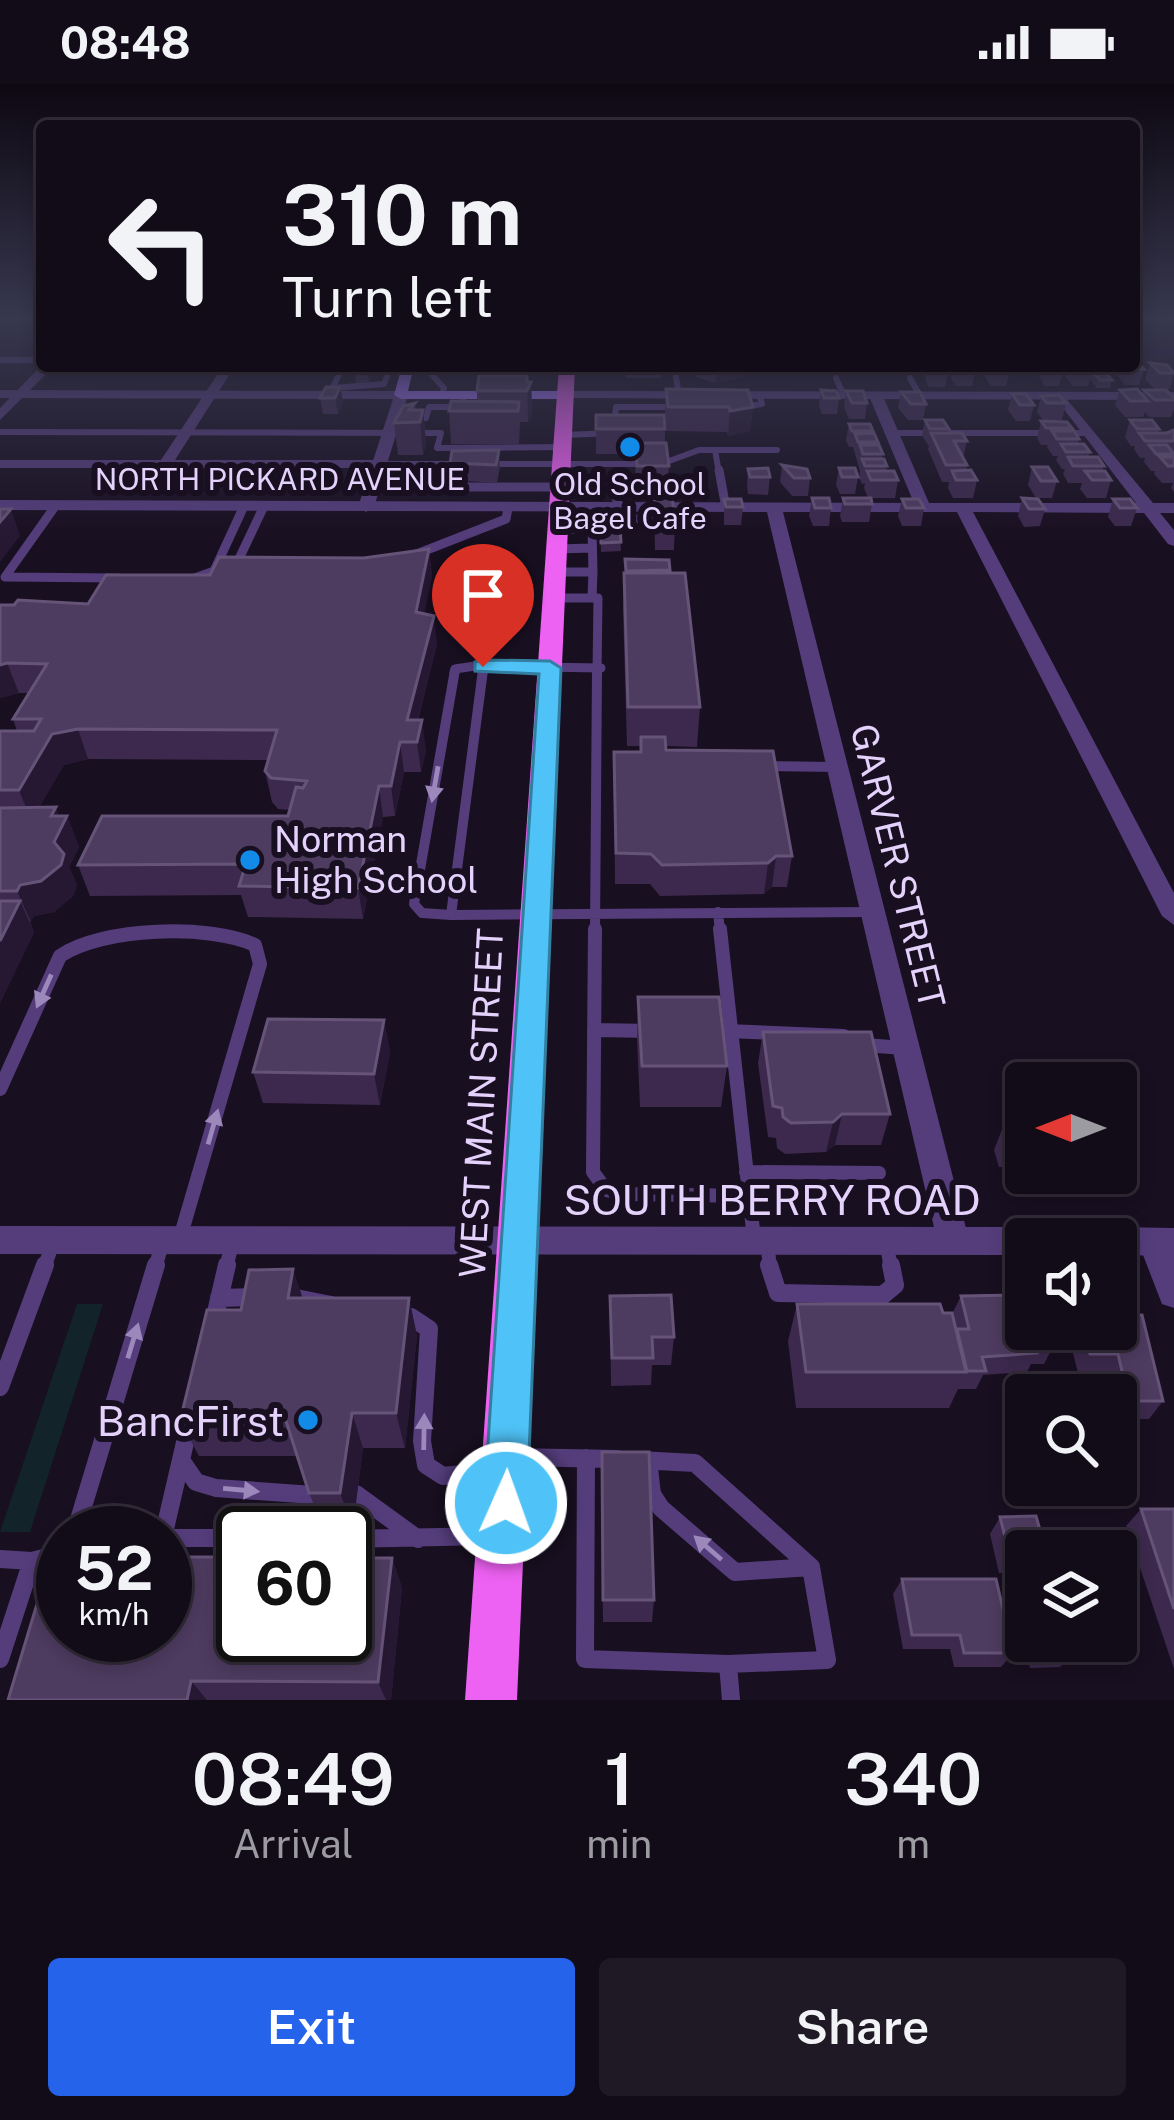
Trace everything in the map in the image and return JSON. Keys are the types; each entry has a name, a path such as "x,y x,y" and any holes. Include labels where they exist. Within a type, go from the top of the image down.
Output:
{"main road":[{"path":"400,394 442,395 463,401 567,395"},
{"name":"WEST MAIN STREET","path":"491,1700 567,395"}],"street":[{"path":"165,464 212,392"},
{"path":"0,394 288,392"},
{"path":"363,392 400,394 366,507"},
{"path":"0,416 21,394"},
{"path":"567,395 1174,396"},
{"path":"1060,395 1174,541"},
{"path":"876,396 924,508"},
{"path":"0,464 379,464"},
{"name":"NORTH PICKARD AVENUE","path":"0,505 508,508 558,540 615,512 662,508 1174,508"},
{"path":"962,507 1174,916"},
{"name":"GARVER STREET","path":"774,508 953,1240"},
{"name":"SOUTH BERRY ROAD","path":"0,1240 1005,1241"},
{"path":"1164,1242 1174,1293"}],"lane":[{"path":"918,392 920,396"},
{"path":"719,407 752,408 762,404 759,395"},
{"path":"389,430 426,418 430,407 463,401 457,429"},
{"path":"379,464 563,448 614,433 616,407 700,407"},
{"path":"389,430 410,439 439,439"},
{"path":"0,432 389,430 441,434 437,448 563,448 661,464 699,450 777,450"},
{"path":"892,433 1090,433"},
{"path":"715,450 726,508"},
{"path":"592,598 592,520 615,512 611,479"},
{"path":"372,487 592,548"},
{"path":"56,505 5,577 128,578"},
{"path":"174,579 197,579 214,571 244,506"},
{"path":"261,576 244,571 238,561 264,506"},
{"path":"400,559 506,519 508,508"},
{"path":"558,540 592,529"},
{"path":"558,540 593,572"},
{"path":"558,540 592,598"},
{"path":"592,598 598,598 601,668 592,1162 598,1182 623,1194 749,1196"},
{"path":"451,914 483,667"},
{"path":"601,668 454,669 414,904 422,913 872,913"},
{"path":"599,761 623,761"},
{"path":"748,765 837,767"},
{"path":"718,913 749,1196 771,1282 778,1293 884,1295 895,1285 885,1240"},
{"path":"0,1089 60,956 72,945 104,936 238,937 255,945 260,964 84,1506"},
{"path":"594,1030 663,1030"},
{"path":"709,1031 827,1032 860,1045 905,1048"},
{"path":"746,1172 879,1172"},
{"path":"0,1387 55,1239"},
{"path":"208,1344 233,1239"},
{"path":"219,1298 302,1296 345,1309"},
{"path":"384,1316 411,1317 429,1329 422,1441 427,1465 442,1476 507,1463 586,1458 695,1462 811,1567 827,1660 728,1664 585,1659 586,1458"},
{"path":"171,1506 197,1390"},
{"path":"181,1460 196,1482 216,1488 313,1495"},
{"path":"648,1460 652,1494 661,1508 735,1572 811,1567"},
{"path":"356,1494 418,1539"},
{"path":"372,1539 504,1536"},
{"path":"0,1559 36,1560"},
{"path":"0,1658 32,1561"},
{"path":"728,1664 731,1700"}],"shaded area":[{"path":"77,1304 103,1304 30,1532 0,1532"}],"building":[{"path":"666,392 749,392 753,407 730,411 729,407 668,407"},
{"path":"847,392 863,392 867,403 852,403"},
{"path":"901,392 920,392 926,404 911,404"},
{"path":"1122,392 1140,392 1148,401 1130,401"},
{"path":"1147,392 1168,392 1174,398 1174,400 1155,400"},
{"path":"1012,394 1026,394 1034,405 1020,405"},
{"path":"1059,395 1066,403 1047,403 1041,396"},
{"path":"451,401 519,402 518,411 449,411"},
{"path":"415,403 409,410 423,410 420,422 394,423 403,406"},
{"path":"596,415 664,415 665,429 596,429"},
{"path":"925,420 943,420 949,429 930,429"},
{"path":"1130,420 1152,420 1159,429 1137,429"},
{"path":"1041,421 1067,422 1072,428 1046,428"},
{"path":"849,424 870,424 873,431 852,431"},
{"path":"1174,430 1174,441 1145,441 1139,433 1167,433"},
{"path":"1052,431 1074,431 1079,439 1057,439"},
{"path":"874,433 878,442 858,442 855,434"},
{"path":"931,433 962,433 967,441 954,441 967,465 946,465"},
{"path":"635,443 666,443 669,466 637,466"},
{"path":"1061,444 1084,444 1090,452 1066,452"},
{"path":"860,445 879,445 883,454 863,454"},
{"path":"1149,445 1167,445 1174,454 1156,454"},
{"path":"499,450 496,465 450,463 452,451"},
{"path":"1068,457 1098,457 1104,466 1073,466"},
{"path":"862,459 884,459 887,466 865,466"},
{"path":"782,465 807,469 810,478 794,478"},
{"path":"1032,467 1048,467 1057,481 1041,481"},
{"path":"768,468 770,477 750,477 748,469"},
{"path":"839,468 855,468 858,477 842,477"},
{"path":"971,470 977,480 956,480 952,471"},
{"path":"867,471 894,471 898,480 871,480"},
{"path":"1085,471 1105,471 1111,480 1092,480"},
{"path":"654,495 672,495 675,523 657,523"},
{"path":"812,498 829,498 831,508 815,508"},
{"path":"843,498 871,498 872,504 845,504"},
{"path":"1022,498 1038,499 1045,509 1029,509"},
{"path":"724,499 741,499 743,507 726,507"},
{"path":"902,499 919,499 924,508 906,508"},
{"path":"1113,499 1130,499 1137,508 1120,508"},
{"path":"600,512 619,512 621,542 601,543"},
{"path":"429,549 416,612 434,616 407,720 422,720 417,742 400,742 391,786 379,786 358,888 239,886 246,864 78,865 102,816 288,816 296,787 303,788 307,781 271,778 265,771 277,730 78,729 52,734 19,790 0,790 0,731 34,731 41,719 13,719 47,664 0,665 0,605 14,605 18,600 88,604 106,575 210,575 219,557 364,558"},
{"path":"625,559 669,560 670,570 626,571"},
{"path":"624,573 685,573 700,707 628,707"},
{"path":"641,737 665,737 666,750 773,751 792,856 776,856 768,863 662,865 651,854 616,853 614,752 641,752"},
{"path":"56,807 51,816 67,816 54,842 64,854 61,865 41,881 20,885 17,891 0,891 0,808"},
{"path":"0,901 20,901 0,941"},
{"path":"638,997 719,997 727,1066 642,1066"},
{"path":"268,1019 384,1020 374,1074 253,1072"},
{"path":"763,1032 871,1032 890,1114 842,1114 833,1122 791,1123 783,1117 782,1108 773,1106"},
{"name":"BancFirst","path":"293,1269 288,1298 409,1298 396,1413 352,1413 340,1493 309,1493 286,1421 180,1421 207,1310 241,1310 249,1270"},
{"path":"671,1295 674,1337 652,1337 653,1358 612,1358 610,1296"},
{"path":"1005,1295 1005,1350 1037,1353 982,1357 986,1371 967,1371 957,1329 969,1329 961,1296"},
{"path":"797,1304 940,1304 943,1313 952,1313 966,1372 806,1372"},
{"path":"1137,1315 1142,1315 1163,1401 1137,1401 1137,1374 1123,1374 1118,1354 1090,1354 1089,1350 1137,1350"},
{"path":"602,1452 649,1452 654,1600 603,1600"},
{"path":"1141,1509 1174,1509 1174,1609"},
{"path":"1036,1516 1040,1530 1005,1530 1005,1537 1000,1517"},
{"path":"192,1557 216,1557 216,1662 372,1662 372,1558 392,1558 378,1682 191,1681 187,1700 8,1700 36,1607 36,1662 192,1662"},
{"path":"902,1579 996,1579 1005,1618 1005,1653 964,1653 960,1635 912,1635"}],"place":[{"name":"Old School Bagel Cafe","path":"630,447"},
{"name":"Norman High School","path":"250,860"},
{"name":"BancFirst","path":"308,1420"}],"route":[{"path":"483,667 550,668 506,1503"}]}
